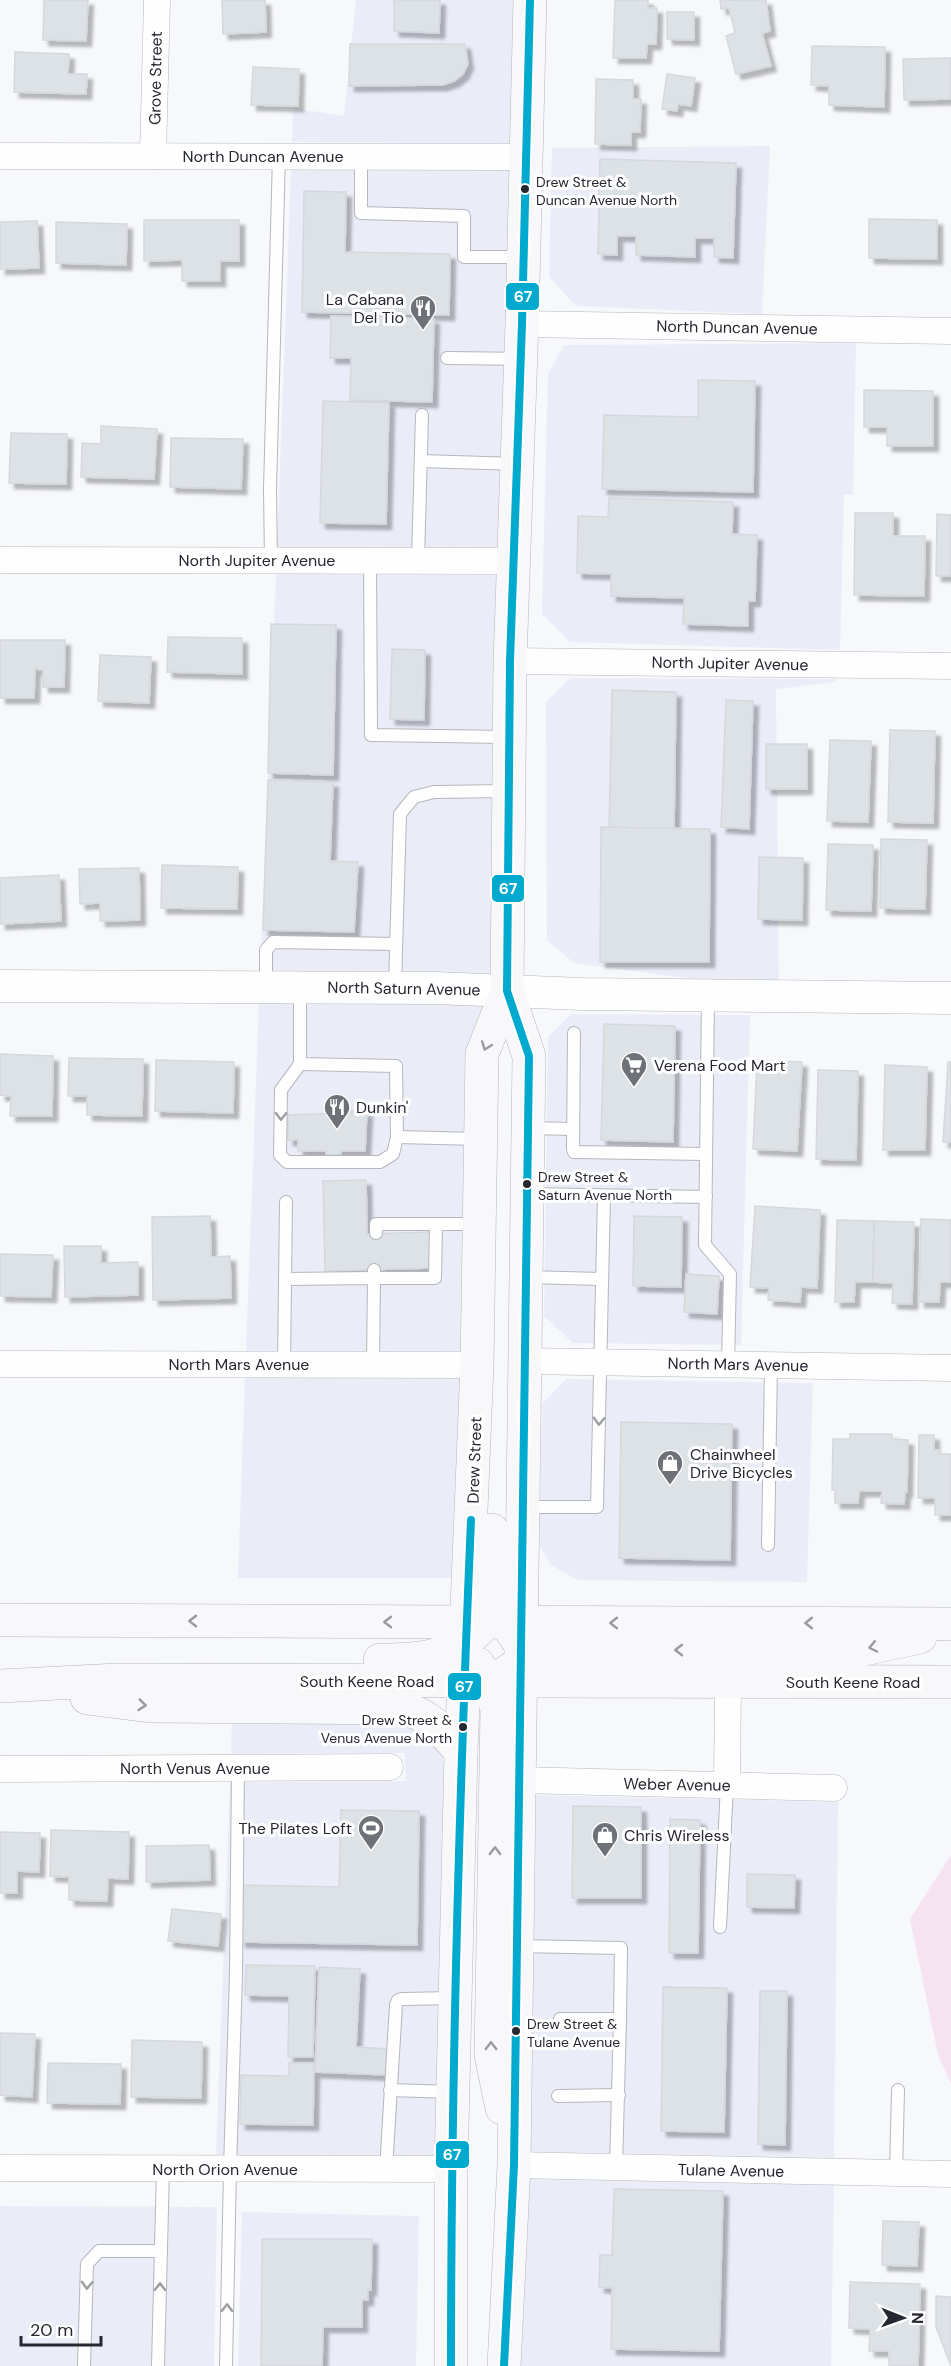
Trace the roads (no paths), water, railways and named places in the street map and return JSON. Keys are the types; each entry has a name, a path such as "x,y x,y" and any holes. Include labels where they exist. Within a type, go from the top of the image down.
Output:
{"main road":[{"name":"Drew Street","path":"452,2366 451,2169 461,1752 522,1555 529,1056 507,991 510,661 518,464 530,0"},
{"name":"Drew Street","path":"504,2366 514,2165 520,1780 494,1650 477,1365 482,1054 507,991"},
{"path":"479,1275 495,1365 491,1566 497,1749 491,2055 514,2165"},
{"name":"South Keene Road","path":"0,1620 423,1623 579,1680 951,1682"},
{"name":"South Keene Road","path":"0,1686 118,1680 494,1650 951,1624"},
{"path":"494,1650 855,1651 951,1630"},
{"path":"0,1686 150,1706 402,1708 416,1711 437,1724 461,1752"}],"street":[{"name":"Grove Street","path":"153,156 157,0"},
{"name":"North Duncan Avenue","path":"0,156 526,156"},
{"name":"North Duncan Avenue","path":"522,324 951,331"},
{"name":"North Jupiter Avenue","path":"0,560 514,561"},
{"name":"North Jupiter Avenue","path":"510,661 951,666"},
{"name":"North Saturn Avenue","path":"0,986 395,987 708,995 951,998"},
{"name":"North Mars Avenue","path":"524,1361 951,1368"},
{"name":"North Mars Avenue","path":"0,1364 477,1365"},
{"path":"727,1785 728,1681"},
{"name":"North Venus Avenue","path":"0,1769 390,1767"},
{"name":"Weber Avenue","path":"520,1780 834,1788"},
{"name":"Tulane Avenue","path":"514,2165 949,2174"},
{"name":"North Orion Avenue","path":"0,2168 451,2169"}],"lane":[{"path":"271,561 270,478 279,156"},
{"path":"362,156 361,213 464,216 464,257 524,257"},
{"path":"447,358 521,359"},
{"path":"418,561 422,415"},
{"path":"421,462 518,464"},
{"path":"370,561 371,735 509,737"},
{"path":"395,987 400,814 414,797 434,792 509,792"},
{"path":"266,987 267,950 273,942 396,944"},
{"path":"300,987 300,1064 281,1090 280,1155 287,1162 380,1162 393,1154 397,1137 396,1066 300,1064"},
{"path":"708,995 705,1245 730,1274 728,1364"},
{"path":"574,1033 573,1149 578,1153 706,1154"},
{"path":"528,1128 573,1129"},
{"path":"397,1137 481,1139"},
{"path":"527,1194 706,1197"},
{"path":"522,1507 597,1507 604,1196"},
{"path":"284,1365 286,1202"},
{"path":"376,1233 376,1224 405,1228 436,1224 480,1224"},
{"path":"285,1279 374,1274 404,1274 435,1278 436,1224"},
{"path":"373,1365 374,1274"},
{"path":"525,1277 602,1279"},
{"path":"768,1545 771,1365"},
{"path":"226,2366 236,1974 238,1768"},
{"path":"720,1927 727,1785"},
{"path":"517,1946 621,1948 616,2167"},
{"path":"386,2170 398,2000 455,1998"},
{"path":"560,2019 620,2019"},
{"path":"390,2090 453,2092"},
{"path":"896,2173 898,2091"},
{"path":"558,2096 619,2096"},
{"path":"158,2366 163,2169"},
{"path":"84,2366 87,2264 99,2251 161,2251"}],"place":[{"name":"Drew Street & Duncan Avenue North","path":"525,189"},
{"name":"La Cabana Del Tio","path":"423,331"},
{"name":"Verena Food Mart","path":"634,1088"},
{"name":"Dunkin'","path":"337,1130"},
{"name":"Drew Street & Saturn Avenue North","path":"527,1184"},
{"name":"Chainwheel Drive Bicycles","path":"670,1486"},
{"name":"Drew Street & Venus Avenue North","path":"463,1727"},
{"name":"The Pilates Loft","path":"371,1851"},
{"name":"Chris Wireless","path":"605,1858"},
{"name":"Drew Street & Tulane Avenue","path":"516,2031"}]}
